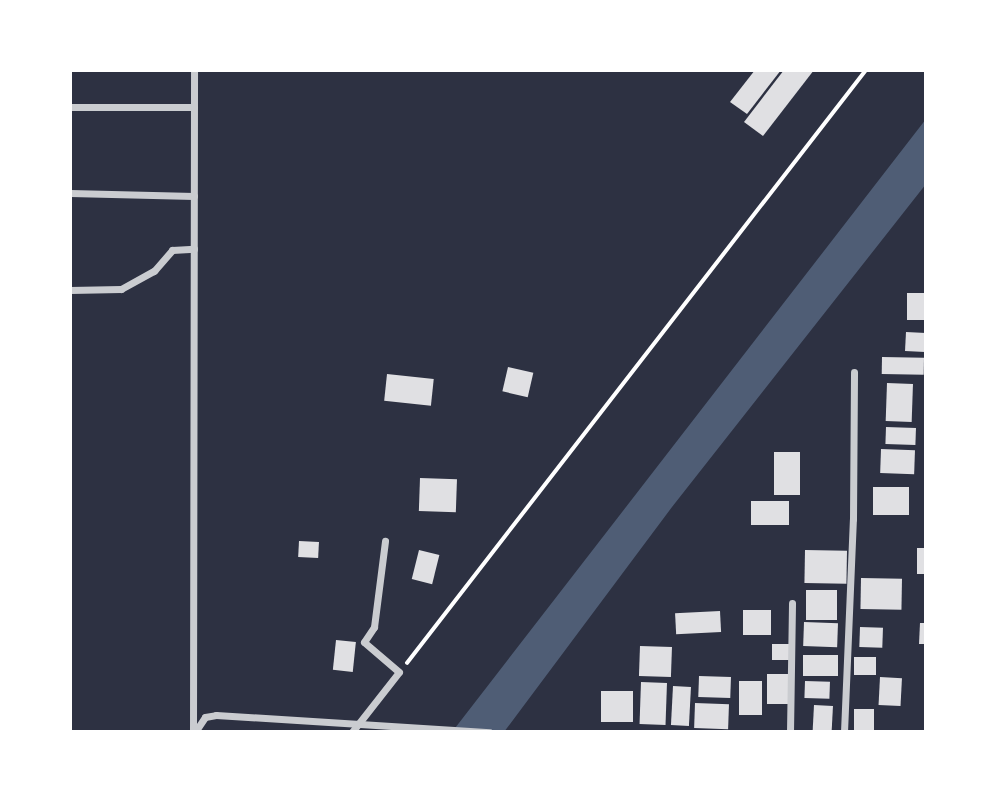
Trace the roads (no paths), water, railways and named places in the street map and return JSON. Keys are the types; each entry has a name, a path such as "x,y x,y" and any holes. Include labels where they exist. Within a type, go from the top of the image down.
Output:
{"street":[{"path":"194,70 194,732"},
{"path":"70,107 194,107"},
{"path":"70,193 194,196"},
{"path":"70,290 121,289 154,271 172,250 194,249"},
{"path":"844,732 853,519 854,372"},
{"path":"352,732 399,672 364,642 374,627 386,541"},
{"path":"790,732 792,603"},
{"path":"194,732 205,717 216,715 488,732"}],"water":[{"path":"926,119 926,184 672,507 504,732 452,732"}]}
